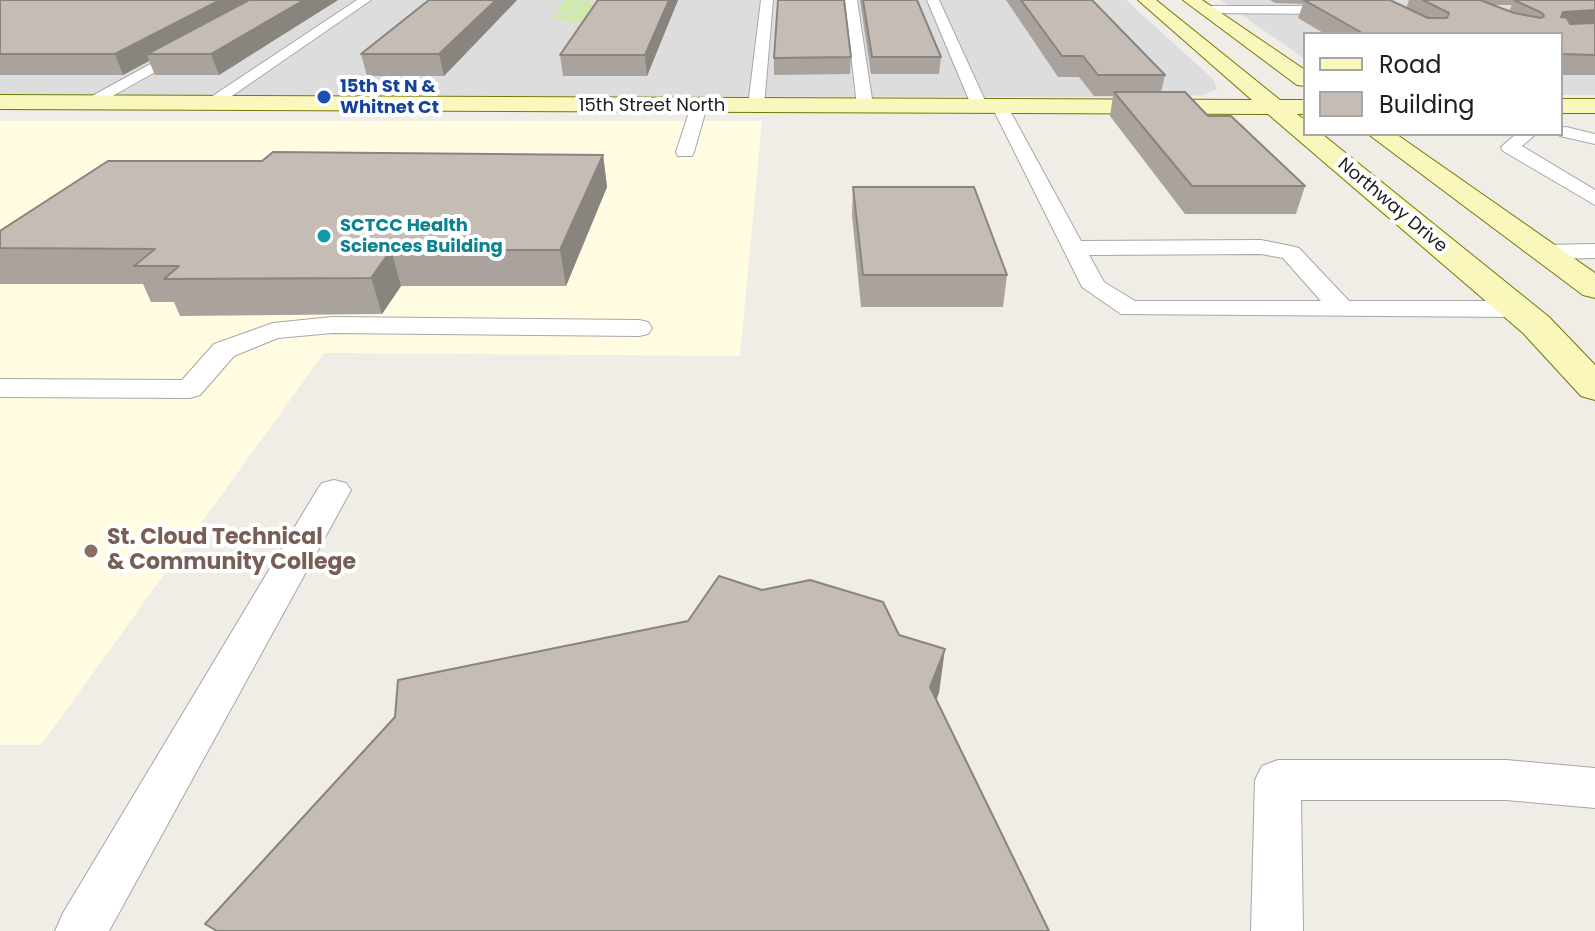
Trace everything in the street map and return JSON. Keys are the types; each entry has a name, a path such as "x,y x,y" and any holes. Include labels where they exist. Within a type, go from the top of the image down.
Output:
{"street":[{"name":"Northway Drive","path":"1146,0 1303,133"},
{"path":"1198,5 1303,79"},
{"name":"15th Street North","path":"0,102 1303,107"},
{"path":"1563,106 1595,106"},
{"name":"Northway Drive","path":"1307,136 1536,325 1595,388"},
{"path":"1383,136 1595,288"}],"lane":[{"path":"210,103 365,0"},
{"path":"756,106 767,0"},
{"path":"851,0 865,106"},
{"path":"933,0 990,107 1094,287 1130,309 1516,309"},
{"path":"1198,5 1356,11"},
{"path":"87,103 196,43"},
{"path":"685,152 699,106"},
{"path":"1563,131 1595,139"},
{"path":"1524,136 1510,147 1544,167 1584,181 1595,199"},
{"path":"1073,248 1261,247 1291,253 1342,309"},
{"path":"1544,252 1595,251"},
{"path":"0,388 190,389 224,350 273,331 332,325 639,328"},
{"path":"81,931 334,490"},
{"path":"1277,931 1278,780 1506,780 1595,788"}],"shaded area":[{"path":"0,0 1126,0 1213,79 1217,89 1203,95 1170,97 0,96"},
{"path":"1220,0 1595,0 1595,95 1563,95 1563,32 1303,32 1303,58"},
{"name":"St. Cloud Technical & Community College","path":"0,121 762,121 740,356 324,353 41,745 0,745"}],"green space":[{"path":"565,0 593,1 591,3 603,12 576,23 547,16 589,13 555,14"}],"building":[{"path":"0,0 220,0 115,54 0,54"},
{"path":"249,0 304,0 211,54 147,54"},
{"path":"429,0 496,0 439,54 361,54"},
{"path":"598,0 669,0 645,55 560,55"},
{"path":"778,0 844,0 851,57 774,58"},
{"path":"863,0 917,0 941,57 872,57"},
{"path":"1021,0 1092,0 1165,75 1098,75 1083,56 1062,56"},
{"path":"1304,0 1390,0 1428,18 1447,18 1449,13 1423,0 1480,0 1514,13 1541,18 1544,16 1542,13 1514,0 1595,0 1595,10 1563,12 1561,17 1567,18 1570,24 1595,23 1595,55 1563,54 1563,32 1360,32"},
{"path":"1114,92 1185,92 1208,116 1231,116 1305,186 1192,186"},
{"name":"SCTCC Health Sciences Building","path":"273,152 603,155 560,250 391,250 371,278 164,279 179,266 134,266 155,249 0,248 0,231 108,161 262,161"},
{"path":"853,187 974,187 1007,275 863,275"},
{"path":"719,576 762,590 810,580 883,602 899,635 945,649 930,687 1049,931 217,931 205,924 395,717 398,680 688,621"}],"place":[{"name":"15th St N & Whitnet Ct","path":"324,97"},
{"name":"SCTCC Health Sciences Building","path":"324,236"},
{"name":"St. Cloud Technical & Community College","path":"91,551"}]}
